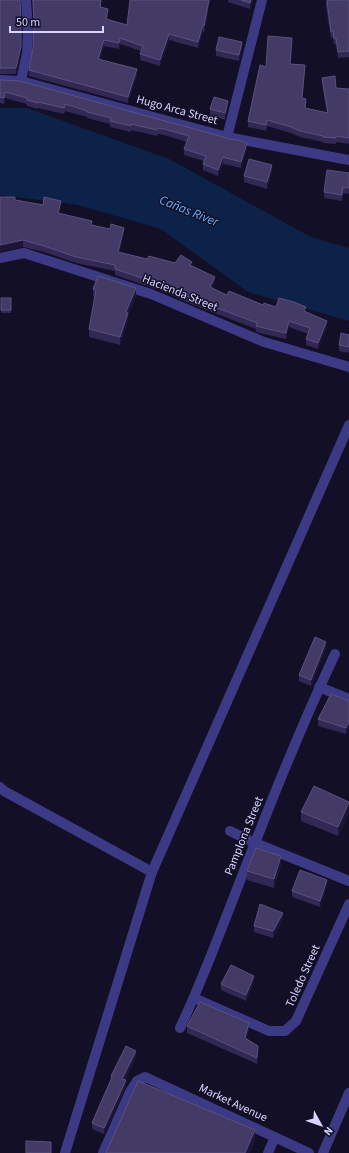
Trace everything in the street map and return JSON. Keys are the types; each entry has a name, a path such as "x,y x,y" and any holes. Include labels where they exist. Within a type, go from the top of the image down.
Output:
{"street":[{"path":"20,81 27,52 28,31 26,0"},
{"path":"228,137 262,0"},
{"name":"Hugo Arca Street","path":"0,80 20,81 228,137 349,160"},
{"name":"Hacienda Street","path":"0,258 24,253 151,294 264,342 349,367"},
{"path":"65,1153 152,872 349,425"},
{"name":"Pamplona Street","path":"180,1028 194,998 255,843 334,654"},
{"path":"319,687 349,699"},
{"path":"0,787 4,791 152,872"},
{"path":"230,831 255,843 349,881"},
{"name":"Toledo Street","path":"194,998 269,1031 285,1031 296,1021 349,904"},
{"name":"Market Avenue","path":"103,1153 130,1092 137,1081 145,1077 309,1153"},
{"path":"323,1153 349,1093"},
{"path":"268,1153 275,1137"}],"water":[{"name":"Cañas River","path":"0,108 27,108 169,159 311,237 349,248 349,321 248,292 161,229 78,205 0,195"}],"building":[{"path":"0,0 20,0 21,46 16,68 0,68"},
{"path":"33,0 101,0 100,7 108,9 106,19 127,25 130,0 209,0 204,26 203,25 198,42 169,34 160,60 140,54 143,46 120,38 119,43 104,40 98,59 137,69 128,97 29,70 33,48"},
{"path":"241,0 251,0 250,3"},
{"path":"327,0 349,0 349,51 338,52 336,38 334,39 333,31 331,32"},
{"path":"268,36 292,38 290,64 305,65 302,98 306,99 305,108 328,113 322,78 335,76 336,88 349,89 349,138 336,136 336,138 323,137 267,120 266,125 248,121 260,65 266,67"},
{"path":"219,37 242,42 239,55 216,50"},
{"path":"0,80 20,81 247,143 241,162 223,157 218,170 203,164 206,156 184,149 189,136 164,129 158,128 157,130 110,121 111,118 87,112 65,104 64,108 38,103 27,100 27,98 5,92 4,98 0,97"},
{"path":"214,97 228,101 225,113 210,109"},
{"path":"249,159 272,165 267,182 244,176"},
{"path":"327,170 349,173 349,188 343,187 342,195 324,192"},
{"path":"0,197 15,197 15,200 43,205 44,197 61,201 58,213 92,221 91,225 110,229 111,224 124,228 118,252 147,259 149,256 175,263 181,255 192,262 190,265 215,277 210,287 227,295 229,291 263,305 264,303 276,307 279,298 306,307 304,311 327,321 318,343 306,339 310,328 289,321 286,333 256,326 257,323 191,298 165,286 115,269 115,265 76,257 23,240 0,245"},
{"path":"98,276 136,288 126,312 128,313 120,337 89,329 96,290 93,289"},
{"path":"1,298 11,298 11,310 1,310"},
{"path":"341,333 349,335 349,347 339,345"},
{"path":"315,637 326,642 311,680 299,675"},
{"path":"331,694 349,701 349,722 346,728 318,719"},
{"path":"314,786 349,802 338,827 301,812"},
{"path":"256,848 281,856 274,879 247,871"},
{"path":"300,870 327,880 320,901 292,891"},
{"path":"260,904 283,913 273,931 254,926"},
{"path":"231,965 254,976 246,995 221,984"},
{"path":"200,1002 249,1023 245,1038 258,1046 257,1058 187,1026"},
{"path":"126,1046 136,1051 122,1079 126,1080 104,1128 92,1123 112,1077 111,1076"},
{"path":"138,1081 255,1130 245,1153 106,1153"},
{"path":"26,1141 51,1142 51,1153 26,1153"}]}
